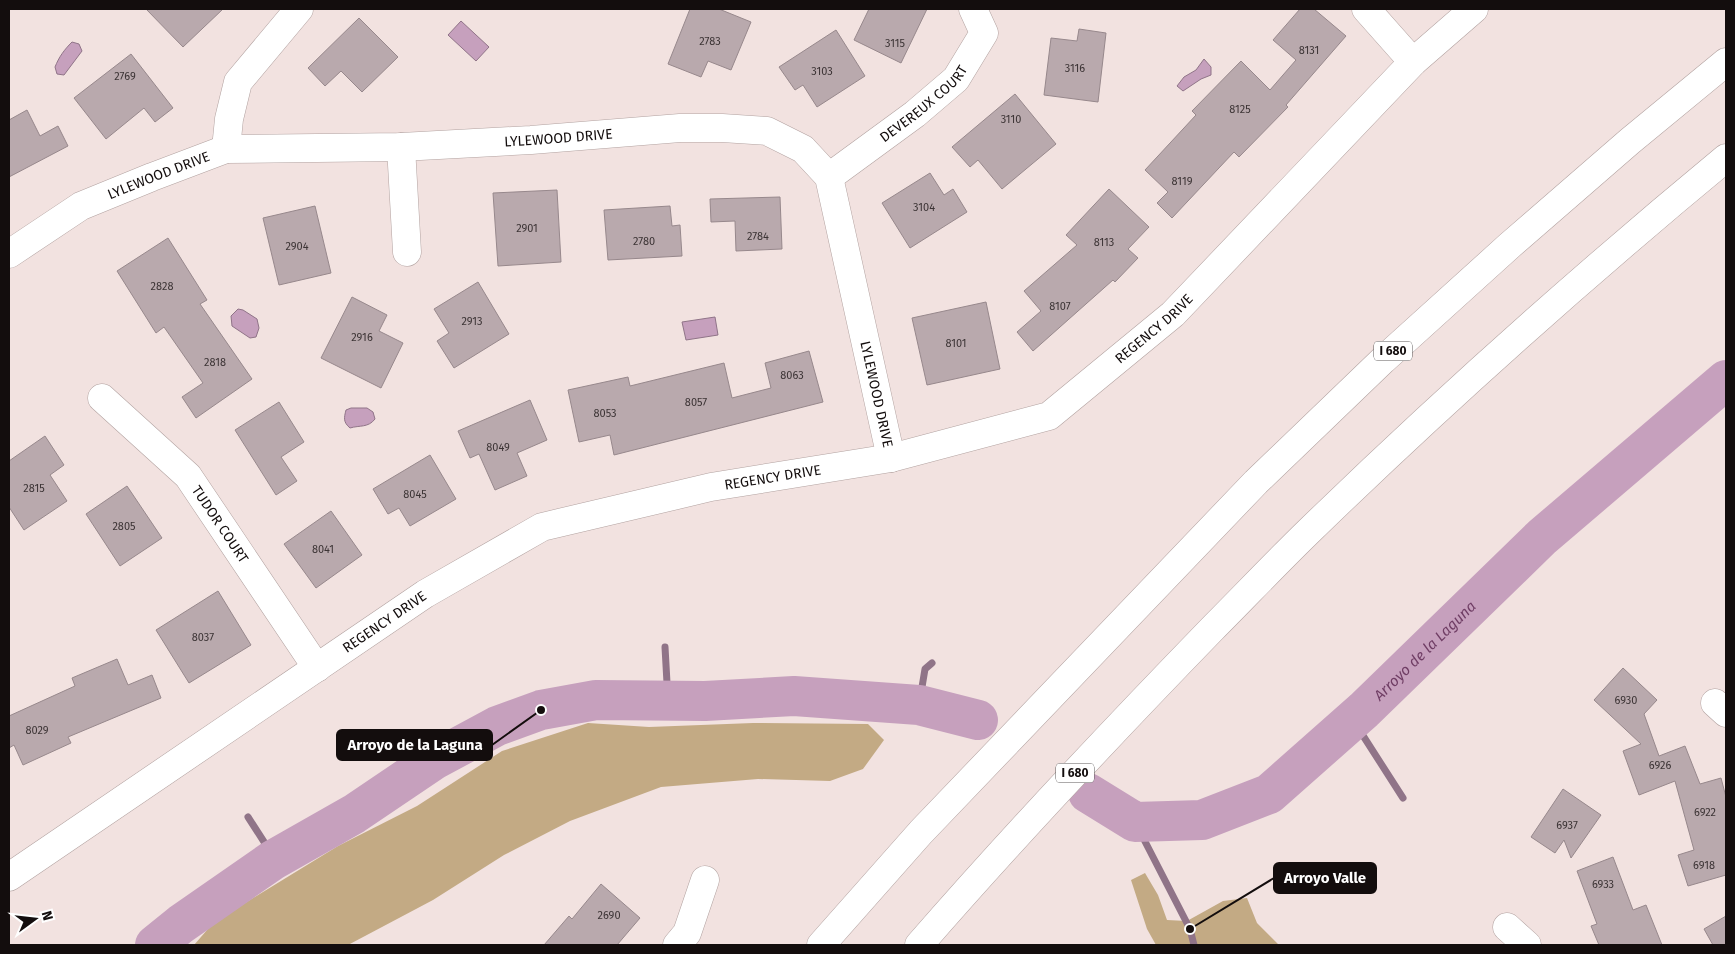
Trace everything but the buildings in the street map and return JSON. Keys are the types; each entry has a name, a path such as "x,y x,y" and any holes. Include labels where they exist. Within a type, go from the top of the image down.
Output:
{"main road":[{"path":"226,149 229,119 238,82 299,9"},
{"name":"DEVEREUX COURT","path":"829,177 915,114 956,79 984,33 973,9"},
{"path":"1366,9 1413,62"},
{"name":"REGENCY DRIVE","path":"9,877 425,594 542,527 711,487 891,458 1049,416 1173,314 1413,62 1474,9"},
{"name":"I 680","path":"821,945 921,832 1256,482 1383,360 1509,246 1630,141 1726,62"},
{"name":"LYLEWOOD DRIVE","path":"9,254 81,206 226,149 401,147 531,140 680,128 768,131 803,149 829,177 891,458"},
{"path":"401,147 407,252"},
{"name":"I 680","path":"919,945 989,865 1161,681 1305,534 1431,415 1560,299 1726,158"},
{"name":"TUDOR COURT","path":"102,398 188,476 317,668"},
{"path":"678,945 687,933 705,880"},
{"path":"1507,927 1527,945"}],"shaded area":[{"path":"461,21 489,47 476,61 448,35"},
{"path":"72,42 79,44 82,51 64,75 57,74 55,67 62,54"},
{"path":"1204,59 1211,67 1211,75 1183,91 1177,86 1184,77 1196,70"},
{"path":"238,309 257,319 259,328 256,337 250,338 232,326 231,316"},
{"path":"715,317 718,335 686,340 682,322"},
{"path":"351,408 367,408 373,412 375,419 367,425 350,428 345,422 345,418 346,410"},
{"path":"588,723 649,727 753,723 868,724 884,740 863,769 830,781 758,779 661,787 570,821 504,855 433,900 348,945 194,945 214,922 338,846 417,806 502,751"},
{"path":"1145,873 1158,895 1167,920 1187,921 1223,901 1247,898 1257,923 1279,945 1156,945 1147,929 1131,880"}],"waterway":[{"name":"Arroyo de la Laguna","path":"1088,793 1135,822 1202,820 1269,794 1364,710 1542,537 1726,380"},
{"path":"665,647 668,701"},
{"path":"919,705 925,669 932,663"},
{"name":"Arroyo de la Laguna","path":"155,945 181,924 273,860 354,814 434,760 497,726 541,710 596,700 705,701 794,696 919,705 978,720"},
{"path":"1353,720 1403,798"},
{"path":"248,817 275,859"},
{"path":"1135,822 1190,929 1194,945"}],"place":[{"name":"Arroyo de la Laguna","path":"541,710"},
{"name":"Arroyo Valle","path":"1190,929"}]}
